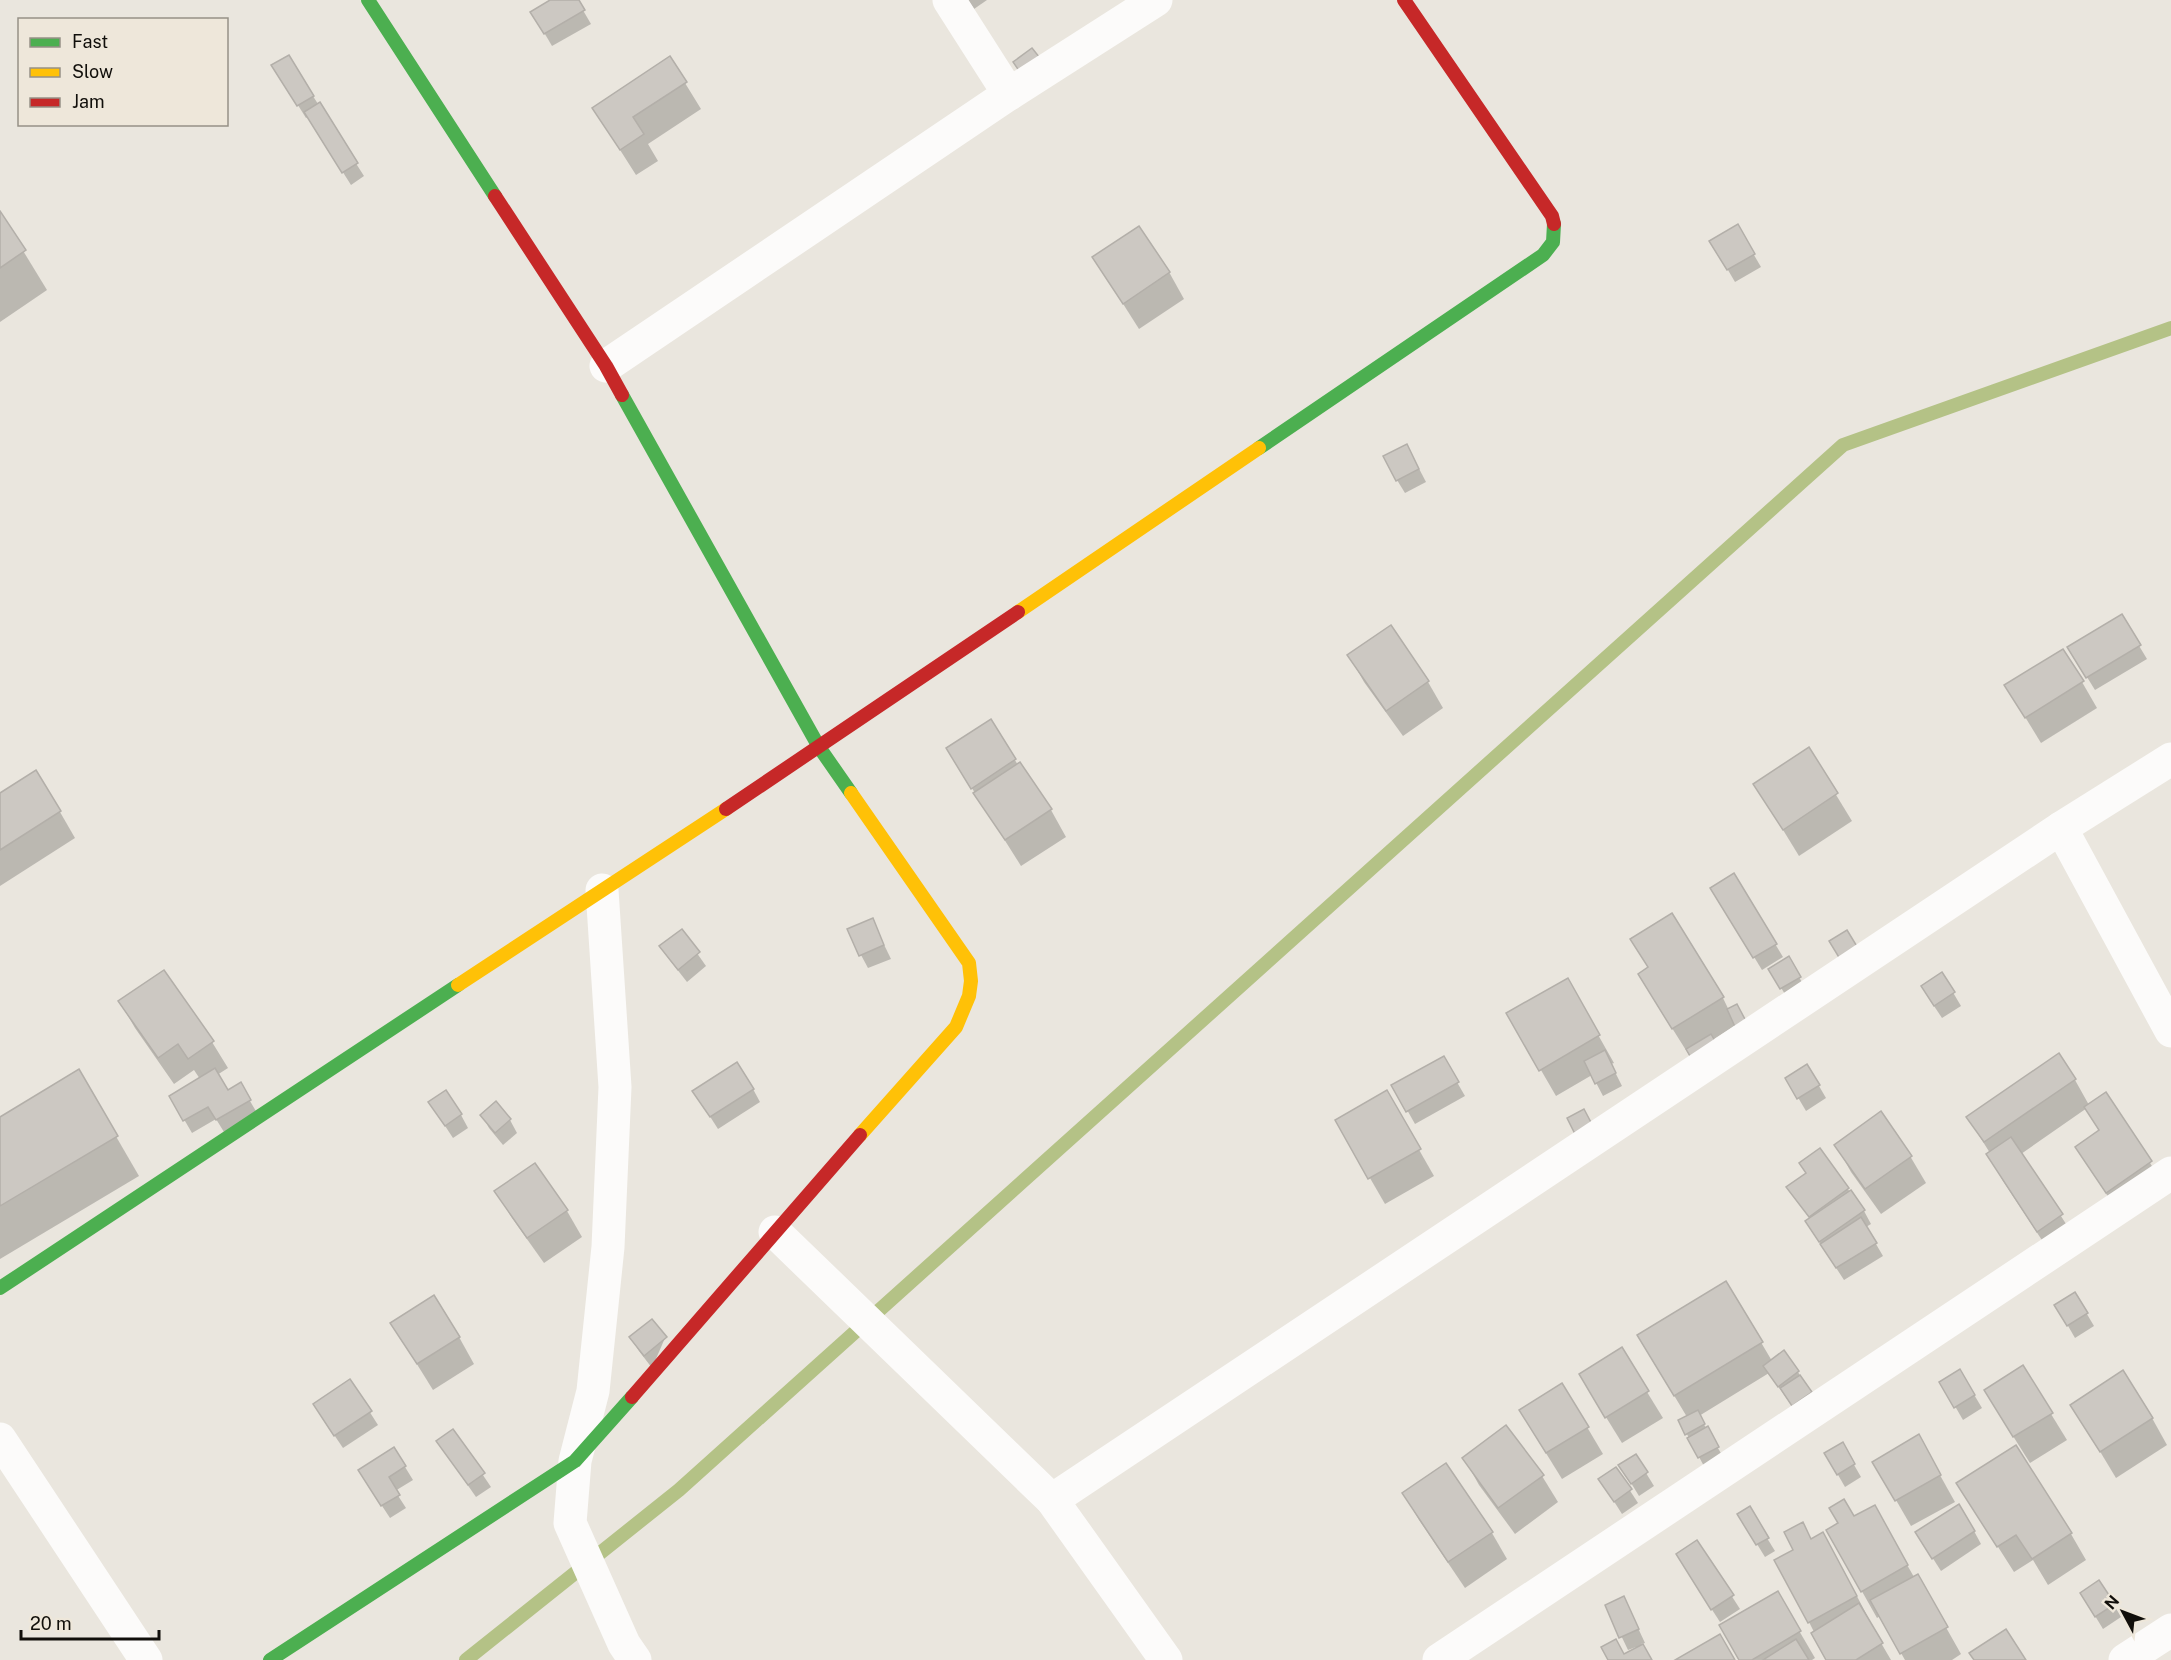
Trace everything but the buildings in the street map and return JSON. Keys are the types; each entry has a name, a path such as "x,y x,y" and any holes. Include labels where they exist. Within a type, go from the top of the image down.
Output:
{"street":[{"path":"270,1660 575,1461 956,1027 966,1005 972,981 969,963 819,747 606,366 368,0"},
{"path":"949,0 1009,94"},
{"path":"606,366 1009,94 1156,0"},
{"path":"0,1288 819,747 1543,255 1553,244 1556,232 1552,216 1404,0"},
{"path":"1052,1500 2061,828 2171,759"},
{"path":"2061,828 2171,1031"},
{"path":"602,890 615,1087 608,1247 593,1391 575,1461 570,1523 624,1644 635,1660"},
{"path":"1439,1660 2171,1173"},
{"path":"775,1232 1052,1500 1166,1660"},
{"path":"0,1439 146,1660"},
{"path":"2125,1660 2171,1630"}],"waterway":[{"path":"466,1660 679,1490 1843,445 2171,328"}],"traffic: fast":[{"path":"368,0 495,196"},
{"path":"1259,448 1543,255 1553,242 1554,224"},
{"path":"622,395 819,747 851,793"},
{"path":"0,1288 458,985"},
{"path":"270,1660 575,1461 632,1397"}],"traffic: slow":[{"path":"1018,612 1259,448"},
{"path":"851,793 969,963 971,981 969,996 956,1027 860,1135"},
{"path":"458,985 726,809"}],"traffic: jam":[{"path":"1404,0 1552,216 1554,224"},
{"path":"495,196 606,366 622,395"},
{"path":"726,809 1018,612"},
{"path":"632,1397 860,1135"}]}
